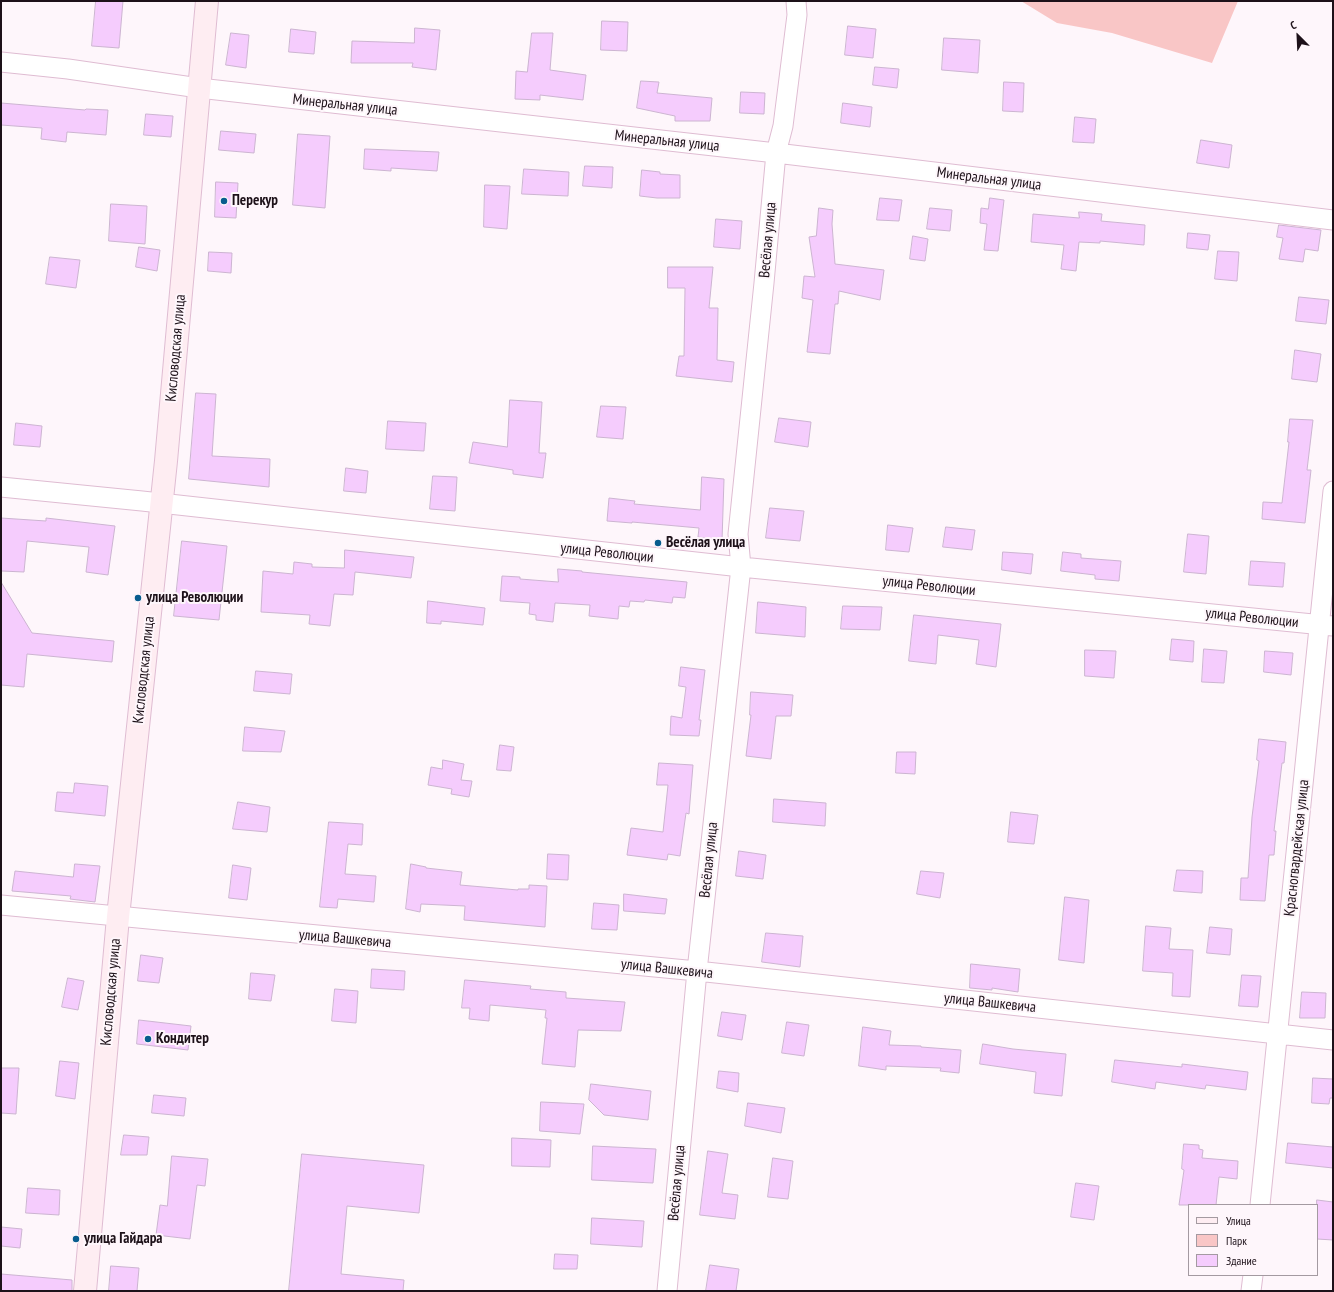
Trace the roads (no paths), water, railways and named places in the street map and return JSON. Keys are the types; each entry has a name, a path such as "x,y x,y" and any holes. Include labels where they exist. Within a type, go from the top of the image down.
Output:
{"main road":[{"name":"Кисловодская улица","path":"85,1291 118,917 166,461 207,1"}],"street":[{"name":"Весёлая улица","path":"667,1291 697,971 741,567 738,534 776,153 782,126 797,15 796,1"},
{"name":"Минеральная улица","path":"1,62 68,69 199,88 776,153 1333,220"},
{"name":"улица Революции","path":"1,487 161,503 741,567 1326,625"},
{"name":"Красногвардейская улица","path":"1260,1204 1278,1035 1326,625 1333,491"},
{"name":"улица Вашкевича","path":"1,906 697,971 1333,1040"},
{"path":"1251,1291 1252,1276"}],"place":[{"name":"Перекур","path":"224,201"},
{"name":"Весёлая улица","path":"658,543"},
{"name":"улица Революции","path":"138,598"},
{"name":"Кондитер","path":"148,1039"},
{"name":"улица Гайдара","path":"76,1239"}]}
